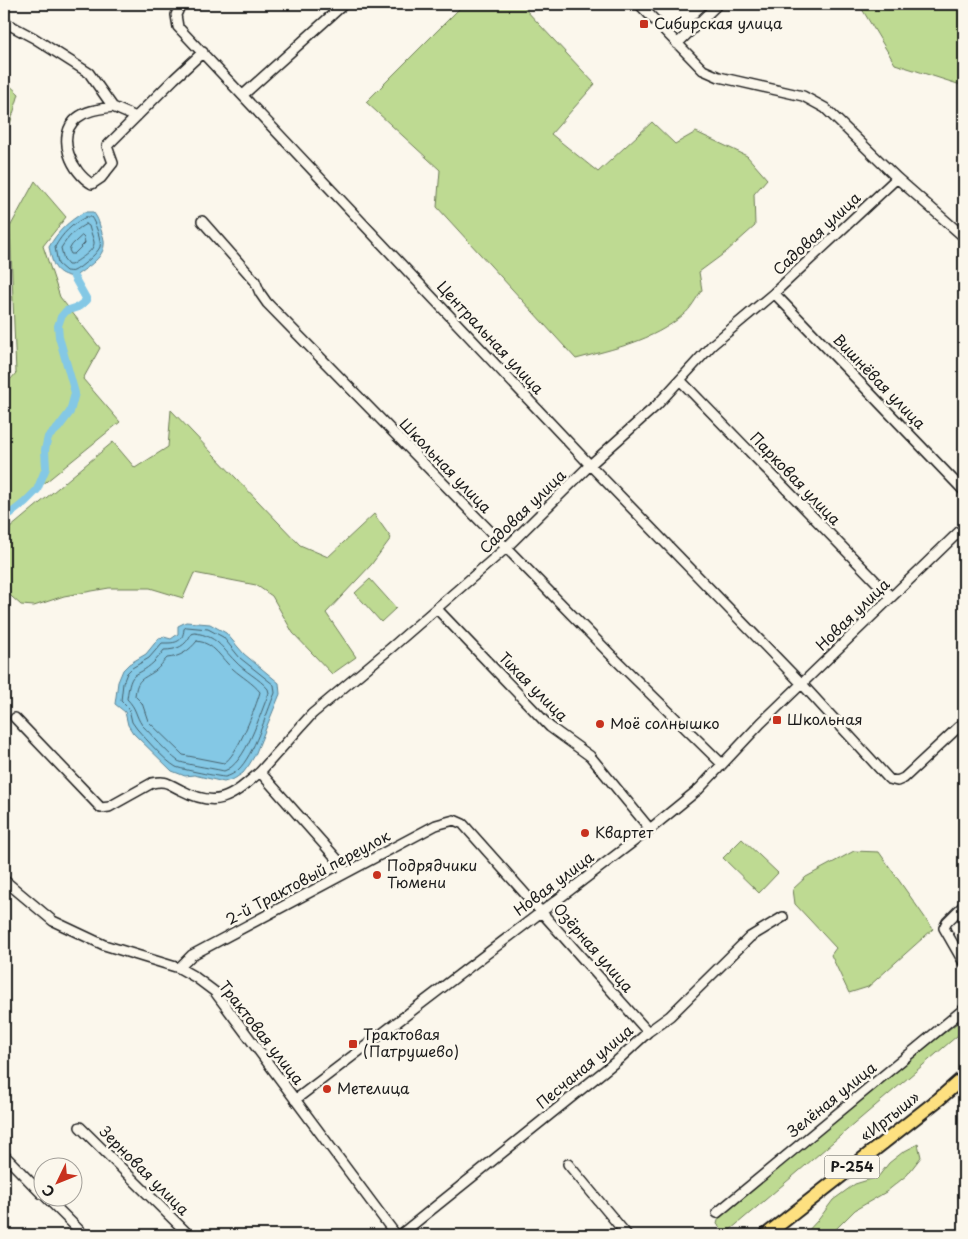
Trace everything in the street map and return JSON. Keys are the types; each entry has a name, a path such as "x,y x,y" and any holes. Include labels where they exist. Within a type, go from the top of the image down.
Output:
{"highway":[{"name":"«Иртыш»","path":"766,1235 939,1099 964,1077"},
{"name":"«Иртыш»","path":"939,1099 964,1085"}],"street":[{"name":"Центральная улица","path":"181,4 176,15 178,27 590,465 802,684"},
{"path":"243,95 344,4"},
{"path":"639,4 702,70 803,96 825,108 897,178 964,237"},
{"path":"678,44 718,4"},
{"path":"4,22 34,38 89,73 113,107"},
{"path":"136,117 113,107 90,110 76,119 66,137 71,162 85,180 92,184 101,178 113,163 107,146 203,52"},
{"name":"Садовая улица","path":"15,718 101,808 109,807 152,783 166,781 181,791 209,800 222,799 234,794 260,772 312,714 506,548 590,465 657,405 712,345 774,293 897,178"},
{"name":"Школьная улица","path":"202,221 255,281 260,294 267,303 614,658 722,764"},
{"name":"Вишнёвая улица","path":"774,293 964,490"},
{"name":"Парковая улица","path":"680,380 891,597"},
{"name":"Новая улица","path":"295,1100 699,790 761,723 964,527"},
{"name":"Тихая улица","path":"437,608 550,727 590,756 650,829"},
{"path":"802,684 889,779 897,781 917,768 964,722"},
{"path":"260,772 337,859 345,873"},
{"name":"2-й Трактовый переулок","path":"179,968 192,955 436,825 454,820"},
{"name":"Озёрная улица","path":"454,820 463,824 648,1032"},
{"name":"Трактовая улица","path":"4,880 53,921 104,945 179,968 215,992 398,1235"},
{"path":"964,905 947,922 944,928 964,962"},
{"name":"Песчаная улица","path":"398,1235 619,1059 648,1032 670,1016 750,937 783,917"},
{"name":"Зелёная улица","path":"717,1213 964,1009"},
{"name":"Зерновая улица","path":"80,1127 189,1235"},
{"path":"4,1155 32,1183"},
{"path":"568,1164 627,1235"},
{"path":"55,1206 84,1235"}],"green space":[{"path":"464,4 528,4 525,9 595,84 551,134 598,172 652,122 675,144 696,132 747,156 767,179 754,194 755,226 726,252 699,272 702,290 688,310 671,324 646,338 576,359 437,207 440,170 366,102"},
{"path":"859,4 964,4 964,86 895,64"},
{"path":"4,80 19,94 7,134 4,135"},
{"path":"35,181 66,217 43,246 60,297 100,348 83,379 120,422 10,511 4,511 4,387 16,373 10,227"},
{"path":"171,410 300,545 328,557 374,514 391,538 371,565 326,613 356,657 332,674 293,633 272,596 256,585 194,573 183,598 150,588 109,588 64,596 34,606 21,605 4,590 4,533 113,442 135,468 168,447"},
{"path":"370,579 396,608 381,622 355,593"},
{"path":"742,839 778,873 759,893 723,858"},
{"path":"854,851 879,852 933,929 868,987 849,993 831,955 836,948 795,904 793,889 806,877"},
{"path":"964,1018 964,1030 730,1230 723,1231 717,1224 719,1217 898,1068"},
{"path":"918,1144 921,1157 907,1175 886,1192 855,1210 830,1235 804,1235 833,1200 855,1184 878,1177 889,1163 903,1152"}],"water":[{"path":"84,212 93,212 97,217 104,247 92,264 74,277 67,276 56,268 49,247 64,227"},
{"path":"186,622 210,624 226,633 244,654 279,683 280,694 255,755 243,773 234,779 224,782 194,775 185,776 172,771 133,733 128,725 125,712 115,704 118,682 123,670 146,654 159,638 171,639 178,634 178,626"}],"waterway":[{"path":"4,515 10,514 37,490 46,468 45,450 48,437 58,428 70,412 75,393 59,337 58,326 61,317 66,311 78,307 87,300 74,277"}],"place":[{"name":"Сибирская улица","path":"644,24"},
{"name":"Школьная","path":"777,720"},
{"name":"Моё солнышко","path":"600,724"},
{"name":"Квартет","path":"585,833"},
{"name":"Подрядчики Тюмени","path":"377,875"},
{"name":"Трактовая (Патрушево)","path":"353,1044"},
{"name":"Метелица","path":"327,1089"}]}
